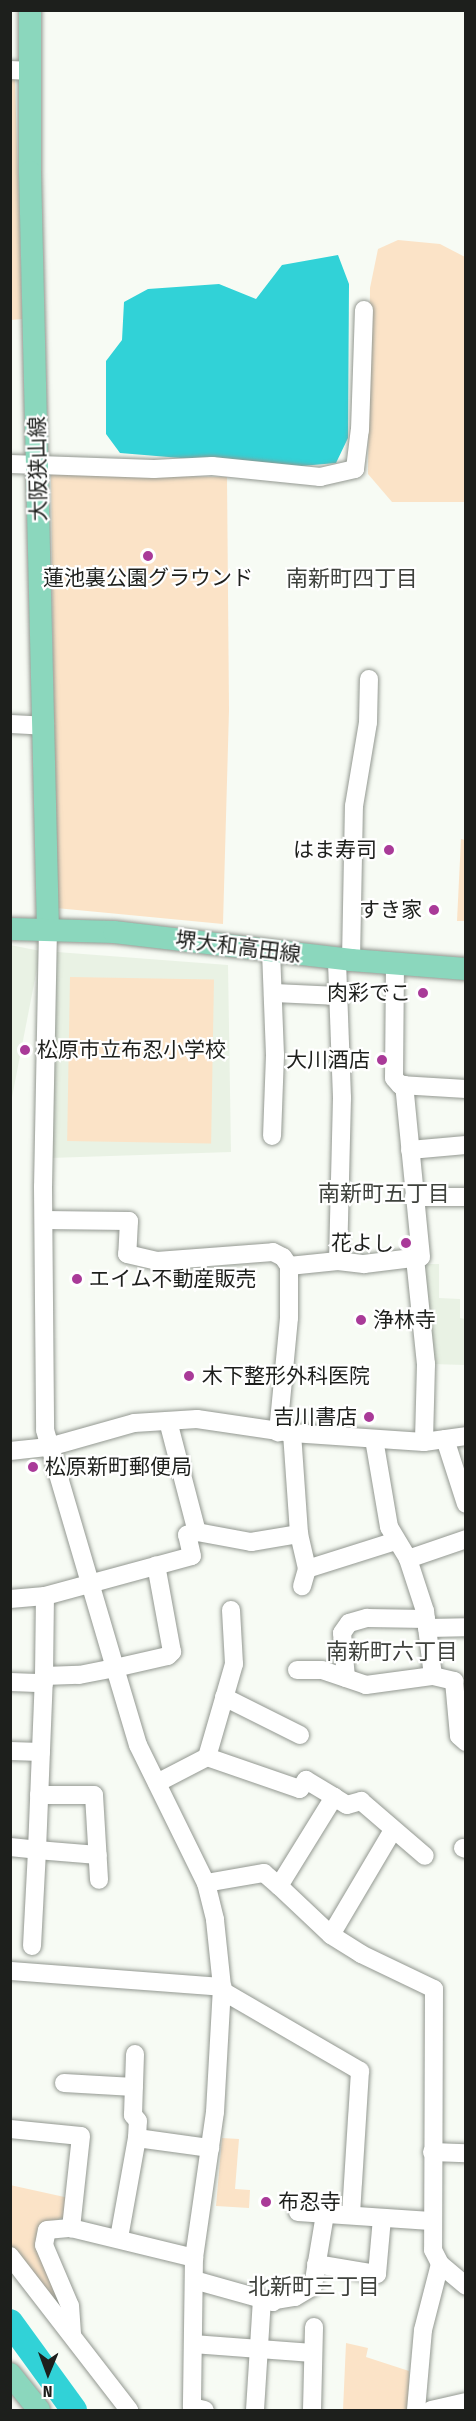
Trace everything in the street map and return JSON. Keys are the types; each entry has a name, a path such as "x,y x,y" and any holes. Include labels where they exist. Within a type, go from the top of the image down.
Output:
{"main road":[{"name":"大阪狭山線","path":"30,10 21,70 37,464 48,927"},
{"name":"堺大和高田線","path":"10,929 48,927 344,960 465,969"},
{"path":"10,2373 18,2396 39,2410"}],"street":[{"path":"10,464 154,469 212,466 320,477 355,469 360,430 364,310"},
{"path":"338,1261 342,1098 340,996 354,806 368,722 369,679"},
{"path":"10,724 45,726"},
{"path":"48,927 44,1220 45,1430 92,1582 138,1745 206,1883 215,1920 221,1988 210,2148 194,2258 193,2344 197,2409"},
{"path":"271,951 272,1136"},
{"path":"395,964 394,1078 404,1085 465,1089"},
{"path":"273,993 340,996"},
{"path":"289,1266 338,1261 364,1264 421,1257 404,1085"},
{"path":"410,1150 465,1145"},
{"path":"414,1197 465,1197"},
{"path":"44,1220 129,1221 128,1254 157,1261 273,1252 283,1257 289,1266 285,1433 299,1534 307,1569 302,1586"},
{"path":"415,1258 426,1364 424,1442"},
{"path":"10,1451 49,1447 134,1424 197,1419 285,1433 424,1442 465,1436"},
{"path":"168,1421 197,1532"},
{"path":"374,1438 389,1527 408,1559 427,1623 432,1676"},
{"path":"445,1439 465,1504"},
{"path":"10,1599 45,1596 192,1556 187,1535 197,1532 251,1542 299,1534"},
{"path":"408,1559 465,1539"},
{"path":"307,1569 396,1541"},
{"path":"10,1682 79,1675 168,1656 172,1652 156,1565"},
{"path":"32,1946 44,1679 45,1596"},
{"path":"158,1783 207,1757 234,1664 231,1610"},
{"path":"346,1678 342,1633 349,1623 367,1618 465,1627"},
{"path":"297,1670 322,1670 366,1685 432,1676 454,1682 459,1736 465,1742"},
{"path":"224,1697 300,1735"},
{"path":"10,1751 41,1752"},
{"path":"207,1757 300,1789 306,1780 347,1805 361,1801 425,1856"},
{"path":"39,1796 94,1796 99,1880"},
{"path":"279,1886 334,1797"},
{"path":"331,1935 393,1830"},
{"path":"10,1847 98,1855"},
{"path":"206,1883 264,1874 331,1935 361,1954 434,1989 431,2221 433,2250 440,2264 465,2286"},
{"path":"10,1971 221,1988 360,2071 351,2215"},
{"path":"119,2238 137,2138 135,2054"},
{"path":"64,2083 134,2087"},
{"path":"10,2129 81,2136 71,2228"},
{"path":"137,2138 210,2148"},
{"path":"432,2152 465,2153"},
{"path":"298,2212 431,2221"},
{"path":"194,2280 269,2301 296,2297 313,2286 325,2214"},
{"path":"316,2264 377,2274 382,2218"},
{"path":"72,2334 70,2306 44,2245 47,2230 71,2228 194,2258"},
{"path":"10,2256 129,2410"},
{"path":"416,2410 423,2330 433,2304 440,2264"},
{"path":"255,2410 259,2348 269,2301"},
{"path":"312,2410 314,2327"},
{"path":"193,2344 313,2353"},
{"path":"431,2410 465,2402"}],"shaded area":[{"path":"10,78 15,79 22,319 11,320"},
{"path":"398,240 440,244 465,257 465,502 392,502 368,474 370,288 378,249"},
{"path":"51,474 227,477 229,710 223,924 56,908"},
{"path":"461,839 465,840 465,921 457,921"},
{"path":"10,945 40,951 10,1107"},
{"path":"57,952 228,965 231,1152 50,1158"},
{"path":"70,977 214,980 211,1143 67,1141"},
{"path":"424,1264 439,1264 439,1298 460,1299 460,1318 465,1319 465,1365 431,1364"},
{"path":"222,2138 239,2139 235,2189 250,2190 249,2208 216,2206"},
{"path":"10,2185 69,2198 68,2215 48,2224 67,2304 59,2306 11,2245"},
{"path":"346,2343 368,2348 366,2357 409,2371 409,2410 343,2410"}],"water":[{"path":"338,255 349,284 348,438 336,463 290,467 120,453 106,434 106,361 122,340 124,302 148,289 219,284 256,299 282,265"}],"waterway":[{"path":"10,2322 74,2410"}],"place":[{"name":"蓮池裏公園グラウンド","path":"148,556"},
{"name":"はま寿司","path":"389,850"},
{"name":"すき家","path":"434,910"},
{"name":"肉彩でこ","path":"423,993"},
{"name":"松原市立布忍小学校","path":"25,1050"},
{"name":"大川酒店","path":"382,1060"},
{"name":"花よし","path":"406,1243"},
{"name":"エイム不動産販売","path":"77,1279"},
{"name":"浄林寺","path":"361,1320"},
{"name":"木下整形外科医院","path":"189,1376"},
{"name":"吉川書店","path":"369,1417"},
{"name":"松原新町郵便局","path":"33,1467"},
{"name":"布忍寺","path":"266,2202"}],"district":[{"name":"南新町四丁目","path":"352,579"},
{"name":"南新町五丁目","path":"384,1194"},
{"name":"南新町六丁目","path":"392,1652"},
{"name":"北新町三丁目","path":"314,2287"}]}
